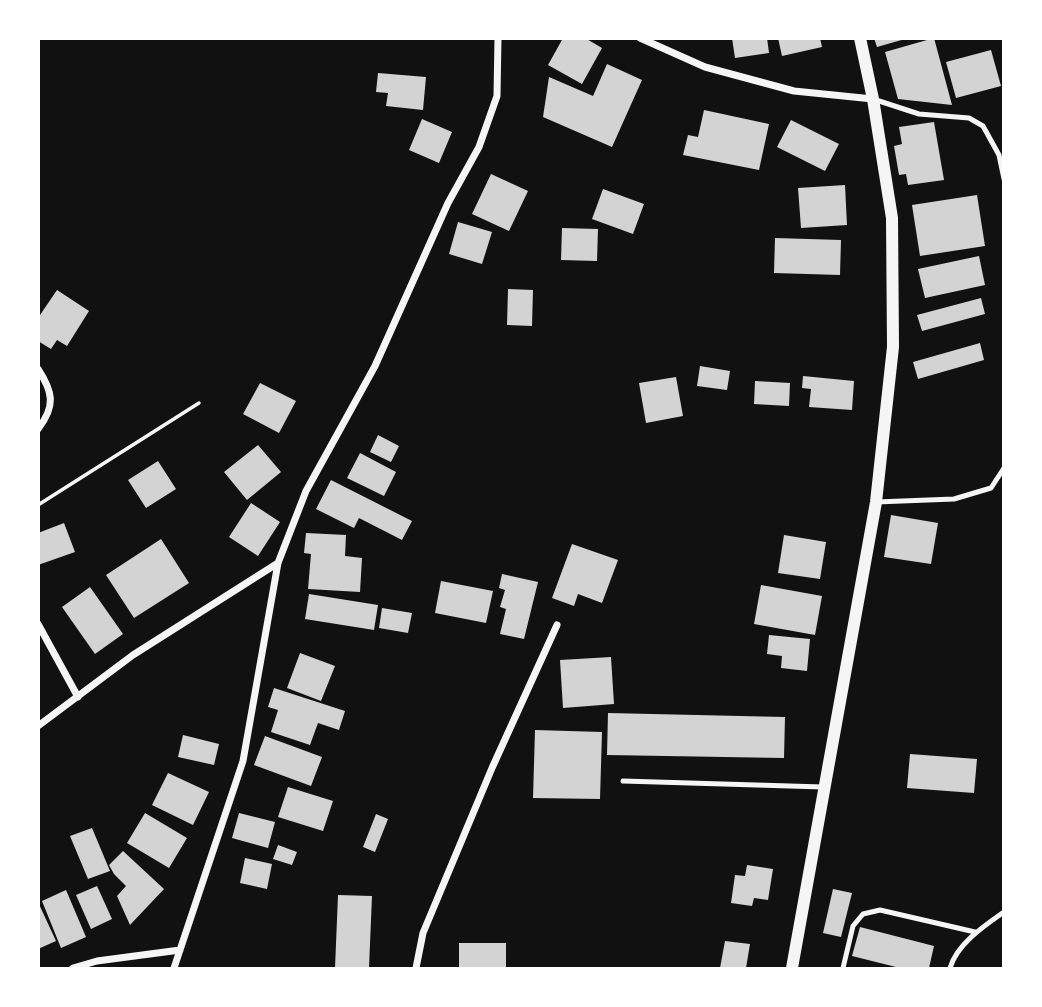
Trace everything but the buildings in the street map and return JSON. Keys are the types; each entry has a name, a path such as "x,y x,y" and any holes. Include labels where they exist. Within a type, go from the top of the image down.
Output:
{"street":[{"path":"174,968 243,761 278,562 306,491 375,366 436,228 479,147 497,96 498,38"},
{"path":"640,38 705,67 794,91 873,99"},
{"path":"793,968 823,787 876,502 893,334 892,218 873,99 860,38"},
{"path":"38,369 50,389 50,406 38,429"},
{"path":"38,726 133,655 278,562"},
{"path":"38,624 78,697"},
{"path":"416,968 422,933 492,768 557,625"},
{"path":"73,968 97,961 180,950"}],"lane":[{"path":"873,99 919,114 969,118 983,126 999,155 1003,179"},
{"path":"876,502 954,499 991,488 1003,468"},
{"path":"623,781 823,787"},
{"path":"844,968 853,926 863,914 880,910 975,932"},
{"path":"950,968 952,961 975,932 1003,912"}],"path":[{"path":"38,505 199,403"}]}
